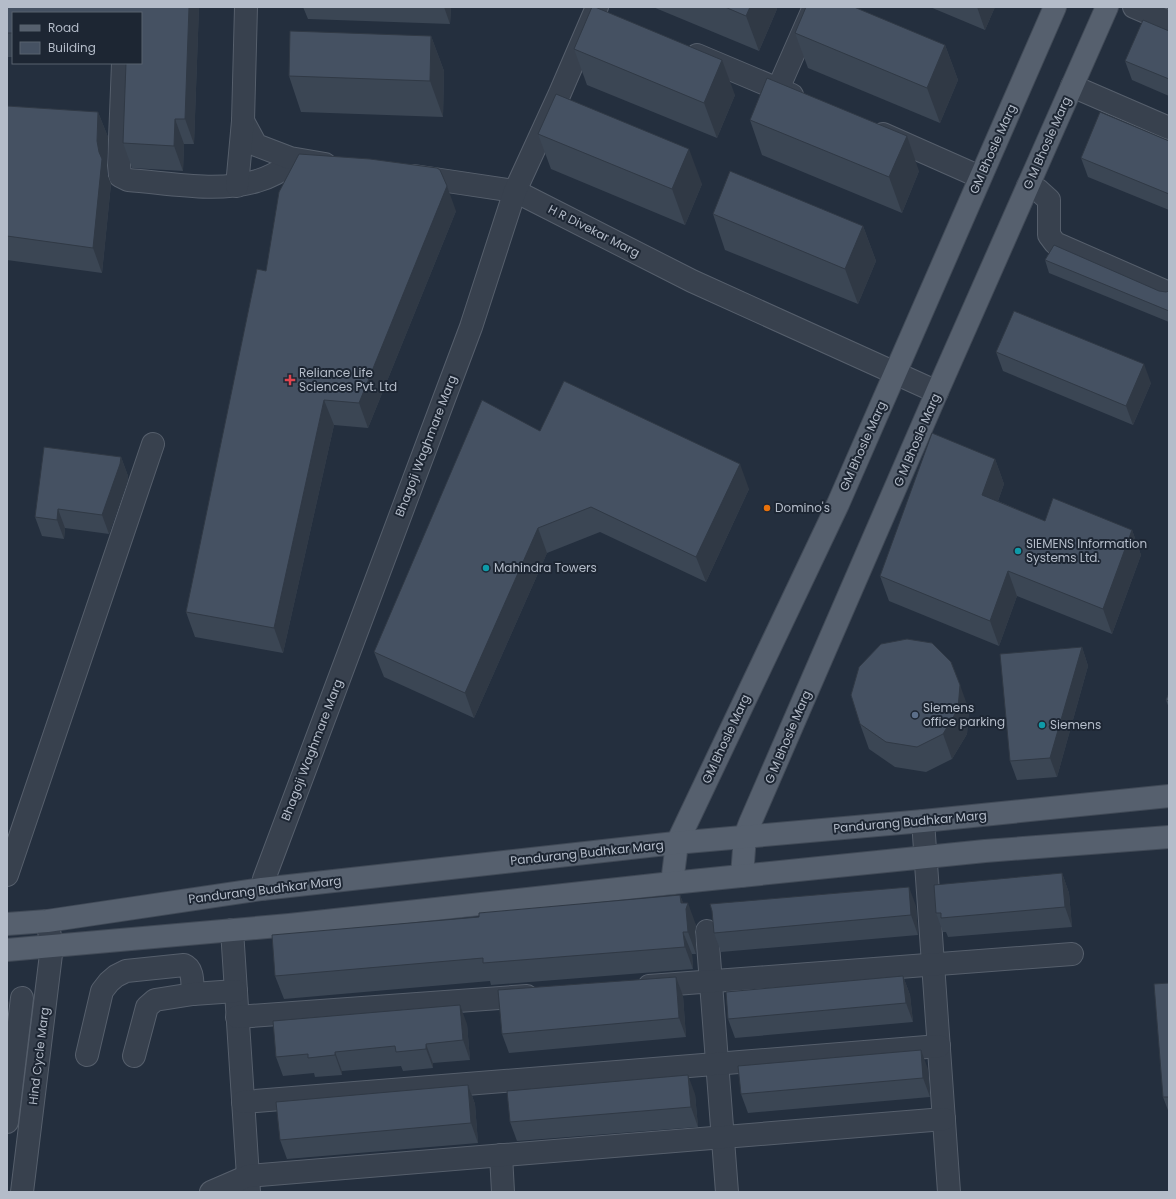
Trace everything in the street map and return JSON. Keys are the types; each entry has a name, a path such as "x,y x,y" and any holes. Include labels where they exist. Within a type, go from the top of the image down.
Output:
{"main road":[{"name":"GM Bhosle Marg","path":"672,883 677,843 838,504 1055,7"},
{"name":"G M Bhosle Marg","path":"742,876 745,836 937,392 1107,7"},
{"name":"Pandurang Budhkar Marg","path":"7,924 48,921 262,889 677,843 923,821 1169,796"},
{"path":"7,950 289,925 672,883 984,851 1169,837"}],"street":[{"path":"237,186 243,121 246,7"},
{"name":"Bhagoji Waghmare Marg","path":"262,889 264,879 471,327 515,190 560,93 597,7"},
{"path":"778,89 814,7"},
{"path":"1134,7 1169,22"},
{"path":"681,48 806,101"},
{"path":"122,64 120,176 128,180 205,186 237,186 258,181 278,172 298,160"},
{"path":"1072,86 1169,128"},
{"path":"243,121 256,145 298,160 344,166"},
{"path":"863,126 980,177"},
{"name":"H R Divekar Marg","path":"391,173 515,190 692,281 937,392"},
{"path":"1028,186 1038,190 1049,200 1049,235 1056,243 1169,294"},
{"path":"7,875 153,444"},
{"path":"923,821 940,1046 949,1192"},
{"name":"Hind Cycle Marg","path":"17,1188 34,1095 48,988 52,946 48,921"},
{"path":"232,930 249,1184"},
{"path":"707,931 727,1192"},
{"path":"632,988 1072,954"},
{"path":"87,1055 102,991 108,982 116,976 126,971 184,965 189,967 191,971 193,994"},
{"path":"7,1122 14,998 28,996 48,988"},
{"path":"134,1056 146,1007 150,1003 155,1000 193,994 236,992"},
{"path":"237,1017 544,994"},
{"path":"243,1102 940,1046"},
{"path":"9,1091 34,1095"},
{"path":"211,1192 249,1184 501,1155 944,1119"},
{"path":"501,1155 503,1192"}],"building":[{"path":"7,7 189,7 185,119 175,119 174,146 123,143 126,64 142,64 142,12 12,12 12,33 7,33"},
{"path":"592,7 722,60 704,103 574,49"},
{"path":"725,7 750,7 746,16"},
{"path":"806,7 854,7 945,45 927,88 795,33"},
{"path":"1143,20 1169,31 1169,79 1125,61"},
{"path":"290,31 431,36 430,81 289,76"},
{"path":"767,78 907,136 889,177 750,120"},
{"path":"556,94 689,149 672,189 538,134"},
{"path":"7,106 98,112 97,141 102,159 93,248 7,236"},
{"path":"1100,112 1169,141 1169,194 1081,158"},
{"path":"299,154 370,159 437,168 440,170 447,186 359,403 324,400 274,628 186,612 257,269 266,271 279,192"},
{"path":"730,171 863,226 845,269 713,214"},
{"path":"1054,245 1159,291 1169,291 1169,311 1045,260"},
{"path":"1014,311 1144,364 1126,406 996,352"},
{"name":"Mahindra Towers","path":"564,381 740,464 696,557 591,507 538,528 465,693 374,652 482,400 540,431"},
{"name":"SIEMENS Information Systems Ltd.","path":"932,433 995,459 982,495 1045,521 1053,498 1132,530 1103,609 1008,571 990,621 880,576"},
{"path":"44,447 121,457 120,464 102,515 58,509 57,520 35,517"},
{"name":"Siemens office parking","path":"907,639 932,643 951,662 960,685 958,709 943,734 917,747 886,742 860,724 851,695 859,667 881,644"},
{"name":"Siemens","path":"1082,647 1050,758 1010,761 1000,654"},
{"path":"1169,693 1169,701 1166,700"},
{"path":"1062,873 1065,907 941,918 941,913 936,913 934,885"},
{"path":"909,887 911,915 714,933 710,904"},
{"path":"680,895 681,903 688,903 686,909 688,932 683,932 685,947 483,963 483,958 275,976 272,935 479,917 479,913"},
{"path":"903,976 906,1003 728,1019 726,992"},
{"path":"676,977 679,1018 502,1034 498,990"},
{"path":"1169,983 1169,1097 1163,1097 1154,984"},
{"path":"460,1005 463,1040 426,1044 426,1049 396,1052 395,1046 335,1052 335,1055 308,1058 308,1054 276,1057 273,1021"},
{"path":"921,1050 923,1078 741,1094 738,1066"},
{"path":"688,1075 691,1107 510,1122 507,1091"},
{"path":"468,1085 471,1123 280,1140 276,1102"}],"place":[{"name":"Reliance Life Sciences Pvt. Ltd","path":"290,380"},
{"name":"Domino's","path":"767,508"},
{"name":"SIEMENS Information Systems Ltd.","path":"1018,551"},
{"name":"Mahindra Towers","path":"486,568"},
{"name":"Siemens office parking","path":"915,715"},
{"name":"Siemens","path":"1042,725"}]}
